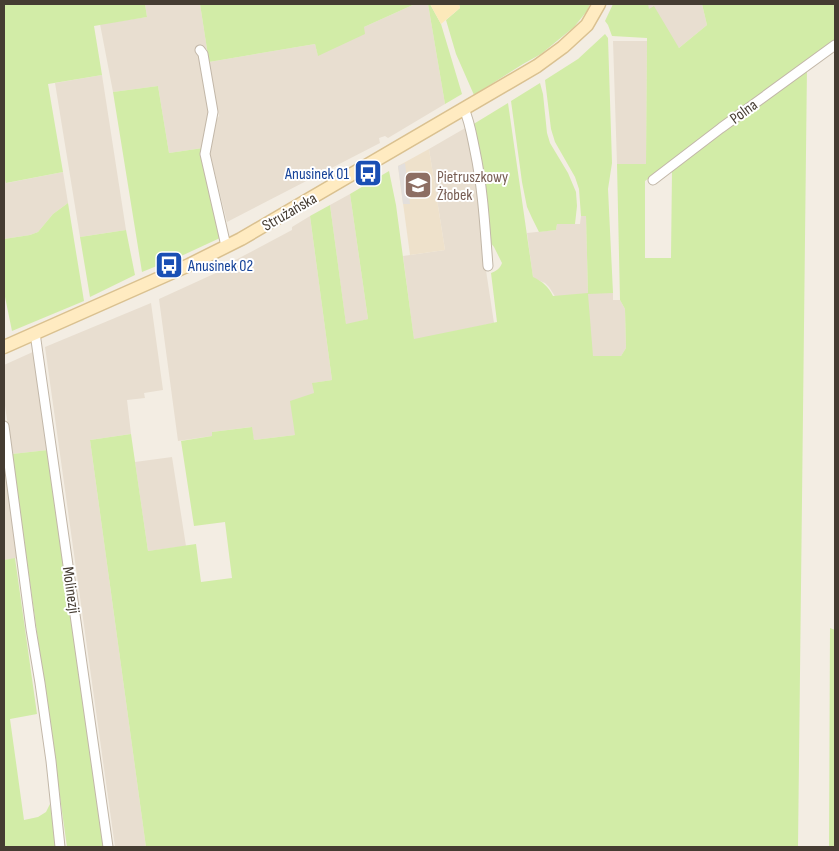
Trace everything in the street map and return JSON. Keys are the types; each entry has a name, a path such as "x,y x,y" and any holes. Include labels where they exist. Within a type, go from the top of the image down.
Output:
{"main road":[{"name":"Strużańska","path":"4,347 189,265 288,212 536,66 563,47 587,25 599,4"}],"street":[{"name":"Polna","path":"653,180 835,45"},
{"path":"200,50 203,54 214,112 205,154 226,246"},
{"path":"464,110 479,171 488,266"},
{"name":"Molinezji","path":"35,333 108,847"},
{"path":"4,426 42,693 60,847"}],"shaded area":[{"path":"145,4 200,4 207,49 200,50 209,111 203,148 169,153 158,86 113,92 100,24 147,17"},
{"path":"415,4 428,4 445,104 388,138 385,136 379,138 380,143 227,222 210,154 216,120 219,116 209,62 315,44 318,55 364,27"},
{"path":"648,4 702,4 707,25 679,48 648,10"},
{"path":"613,41 647,41 646,164 617,164"},
{"path":"102,75 126,230 80,237 55,83"},
{"path":"467,127 476,170 485,264 494,323 414,340 403,256 445,250 429,149"},
{"name":"Pietruszkowy Żłobek","path":"429,149 445,250 410,255 398,166"},
{"path":"405,163 410,204 403,204 398,166"},
{"path":"63,172 68,203 53,214 38,232 4,239 4,176 7,183"},
{"path":"350,194 368,319 346,325 330,205"},
{"path":"586,215 588,293 613,293 613,300 620,300 625,309 626,348 621,356 593,356 549,287 545,283 533,278 527,233 556,230 557,224 580,224 581,216"},
{"path":"310,216 332,380 313,383 314,393 295,435 254,440 251,427 212,432 212,436 178,441 159,299 229,267 228,264 292,230 292,227"},
{"path":"151,303 163,390 144,393 145,398 127,400 131,434 90,440 146,847 115,847 45,347"},
{"path":"35,351 48,450 12,454 4,399 4,365"},
{"path":"4,445 19,558 4,560"},
{"path":"172,457 186,546 148,551 135,462"}],"green space":[{"path":"4,4 145,4 147,17 94,26 102,75 48,84 63,172 6,183 4,176"},
{"path":"200,4 415,4 364,27 365,34 318,56 315,44 209,62"},
{"path":"428,4 430,4 441,24 462,94 445,104"},
{"path":"459,4 590,4 587,11 574,27 541,54 474,95 456,54 446,20 460,8"},
{"path":"613,4 648,4 649,9 654,6 679,48 707,25 702,4 835,4 835,41 645,181 645,258 671,258 672,170 807,66 798,847 146,847 90,440 131,434 148,551 196,544 201,582 232,578 225,522 194,526 181,441 212,436 212,432 252,427 254,440 295,435 290,401 314,393 312,383 332,380 310,216 330,205 346,324 368,319 350,194 389,171 396,205 414,339 497,322 491,273 498,270 502,263 490,242 472,125 508,103 533,277 545,285 553,296 588,293 586,216 581,216 579,189 575,177 555,142 551,129 545,80 578,59 605,34 608,38 612,163 608,189 613,293 588,294 593,356 621,356 626,348 625,309 620,300 617,164 646,164 647,38 612,36 605,21"},
{"path":"540,83 550,143 568,173 576,192 577,206 575,224 557,224 556,230 539,232 527,207 511,101"},
{"path":"158,86 169,153 203,148 220,238 142,272 113,92"},
{"path":"68,203 84,301 12,331 4,292 4,239 38,232 53,214"},
{"path":"126,230 135,275 90,297 80,237"},
{"path":"48,450 105,847 67,847 12,454"},
{"path":"15,558 37,714 10,719 24,820 38,817 46,812 50,804 56,847 4,847 4,560"},
{"path":"830,628 835,630 835,847 829,847"}],"sand":[{"path":"430,4 459,4 460,8 441,24"}],"place":[{"name":"Anusinek 01","path":"368,173"},
{"name":"Pietruszkowy Żłobek","path":"418,185"},
{"name":"Anusinek 02","path":"169,265"}]}
